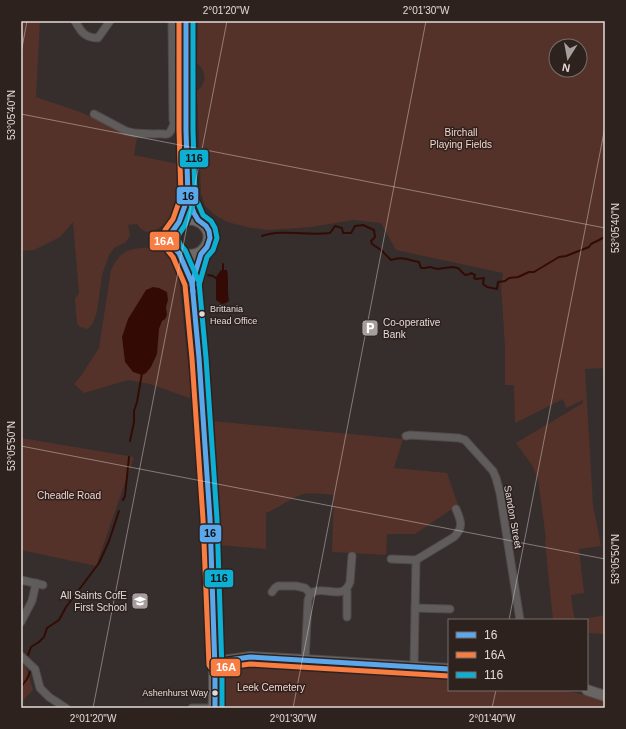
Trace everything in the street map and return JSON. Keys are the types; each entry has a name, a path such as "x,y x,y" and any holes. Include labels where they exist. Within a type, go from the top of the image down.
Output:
{"highway":[{"path":"186,21 186,130 188,197 194,214 198,220 206,226 210,235 208,247 201,254 192,283"},
{"path":"188,197 179,222 171,235 172,244 174,248 182,255 189,257 201,254"},
{"path":"179,222 188,218 198,220"},
{"path":"179,253 192,283 200,366 210,519 215,662 213,708"}],"street":[{"path":"75,21 88,37 98,38 110,21"},
{"path":"172,21 172,120 176,127 186,130"},
{"path":"94,114 134,133 158,133 167,135 170,133 174,124"},
{"name":"Sandon Street","path":"406,436 459,438 465,440 493,471 500,493 520,619"},
{"path":"391,559 416,560 454,537 459,533 461,523 456,509"},
{"path":"305,660 308,600 313,592 340,592 346,589 350,582 352,556"},
{"path":"414,666 416,560"},
{"path":"21,580 39,584 21,622"},
{"path":"272,592 278,586 285,586 305,588 311,594"},
{"path":"346,589 347,617"},
{"path":"415,608 450,609"},
{"path":"21,656 35,669 40,688 49,697 66,708"},
{"path":"215,662 250,657 448,669"},
{"path":"588,691 605,696"},
{"path":"192,708 213,708"}],"green space":[{"path":"21,21 40,21 36,97 80,112 137,138 134,155 178,164 177,207 171,219 158,229 146,232 137,224 128,225 130,235 126,242 114,248 109,255 102,275 97,311 93,323 88,329 80,327 77,323 75,299 79,293 73,222 60,237 34,250 21,251"},
{"name":"Birchall Playing Fields","path":"198,21 605,21 605,368 585,369 593,505 601,546 579,549 584,593 571,595 575,619 553,619 545,542 546,539 538,479 532,465 516,443 583,403 583,400 566,408 563,399 515,423 514,385 505,385 505,346 501,285 503,273 396,250 381,223 353,220 311,227 269,230 251,228 227,222 215,215 205,206 201,193 197,91 204,81 203,70 197,63"},
{"path":"153,247 169,255 178,271 192,399 150,384 128,380 84,393 74,384 99,348 111,270 119,257 127,251 138,248"},
{"path":"212,421 403,439 394,468 447,473 458,505 415,534 387,534 386,555 332,552 334,495 323,494 303,494 266,513 266,549 219,545"},
{"name":"Cheadle Road","path":"21,438 134,457 96,566 21,550"},
{"path":"605,615 605,634 589,633 588,618"},
{"path":"21,662 25,664 33,690 21,704"},
{"name":"Leek Cemetery","path":"237,665 309,665 448,674 448,691 566,691 605,699 605,708 222,708 225,672"}],"shaded area":[{"path":"221,270 227,270 229,301 222,304 216,300 216,277"},
{"path":"153,287 167,292 167,315 162,321 159,329 157,354 151,367 142,375 133,372 125,362 122,337 128,319 146,290"}],"waterway":[{"path":"262,236 278,233 330,233 335,226 342,228 343,233 351,233 355,226 363,225 374,230 375,237 371,241 372,244 381,250 391,260 402,258 419,262 421,268 458,268 465,275 471,273 475,275 474,278 476,279 484,278 483,284 487,287 497,289 498,282 505,281 509,278 518,277 529,272 534,272 559,257 566,256 589,247 591,244 605,237"},
{"path":"223,264 223,272"},
{"path":"208,275 217,279"},
{"path":"130,441 134,422 134,411 142,373"},
{"path":"123,500 125,496 129,457"},
{"path":"28,655 31,647 44,637 47,628 59,620 66,607 99,563 109,541 119,511"},
{"path":"21,687 30,672"}],"transit line":[{"name":"16A","path":"179,21 179,130 181,196 173,219 165,230 164,240 185,285 192,359 203,519 209,665 211,668 215,669 250,664 448,676"},
{"name":"16","path":"186,21 186,130 188,197 198,220 206,226 209,231 210,238 207,247 201,254 192,283 199,358 210,519 215,708"},
{"name":"116","path":"193,21 193,130 195,196 203,215 211,221 215,228 217,238 213,250 207,257 199,285"},
{"name":"16","path":"188,187 188,197 179,222 172,232 171,240 174,248 179,253 192,283 193,292"},
{"name":"116","path":"195,199 178,239 185,250 199,282 206,358 217,519 222,708"},
{"name":"16","path":"215,662 250,657 448,669"}],"place":[{"name":"Brittania Head Office","path":"202,314"},
{"name":"Co-operative Bank","path":"370,328"},
{"name":"All Saints CofE First School","path":"140,601"},
{"name":"Ashenhurst Way","path":"215,693"}]}
